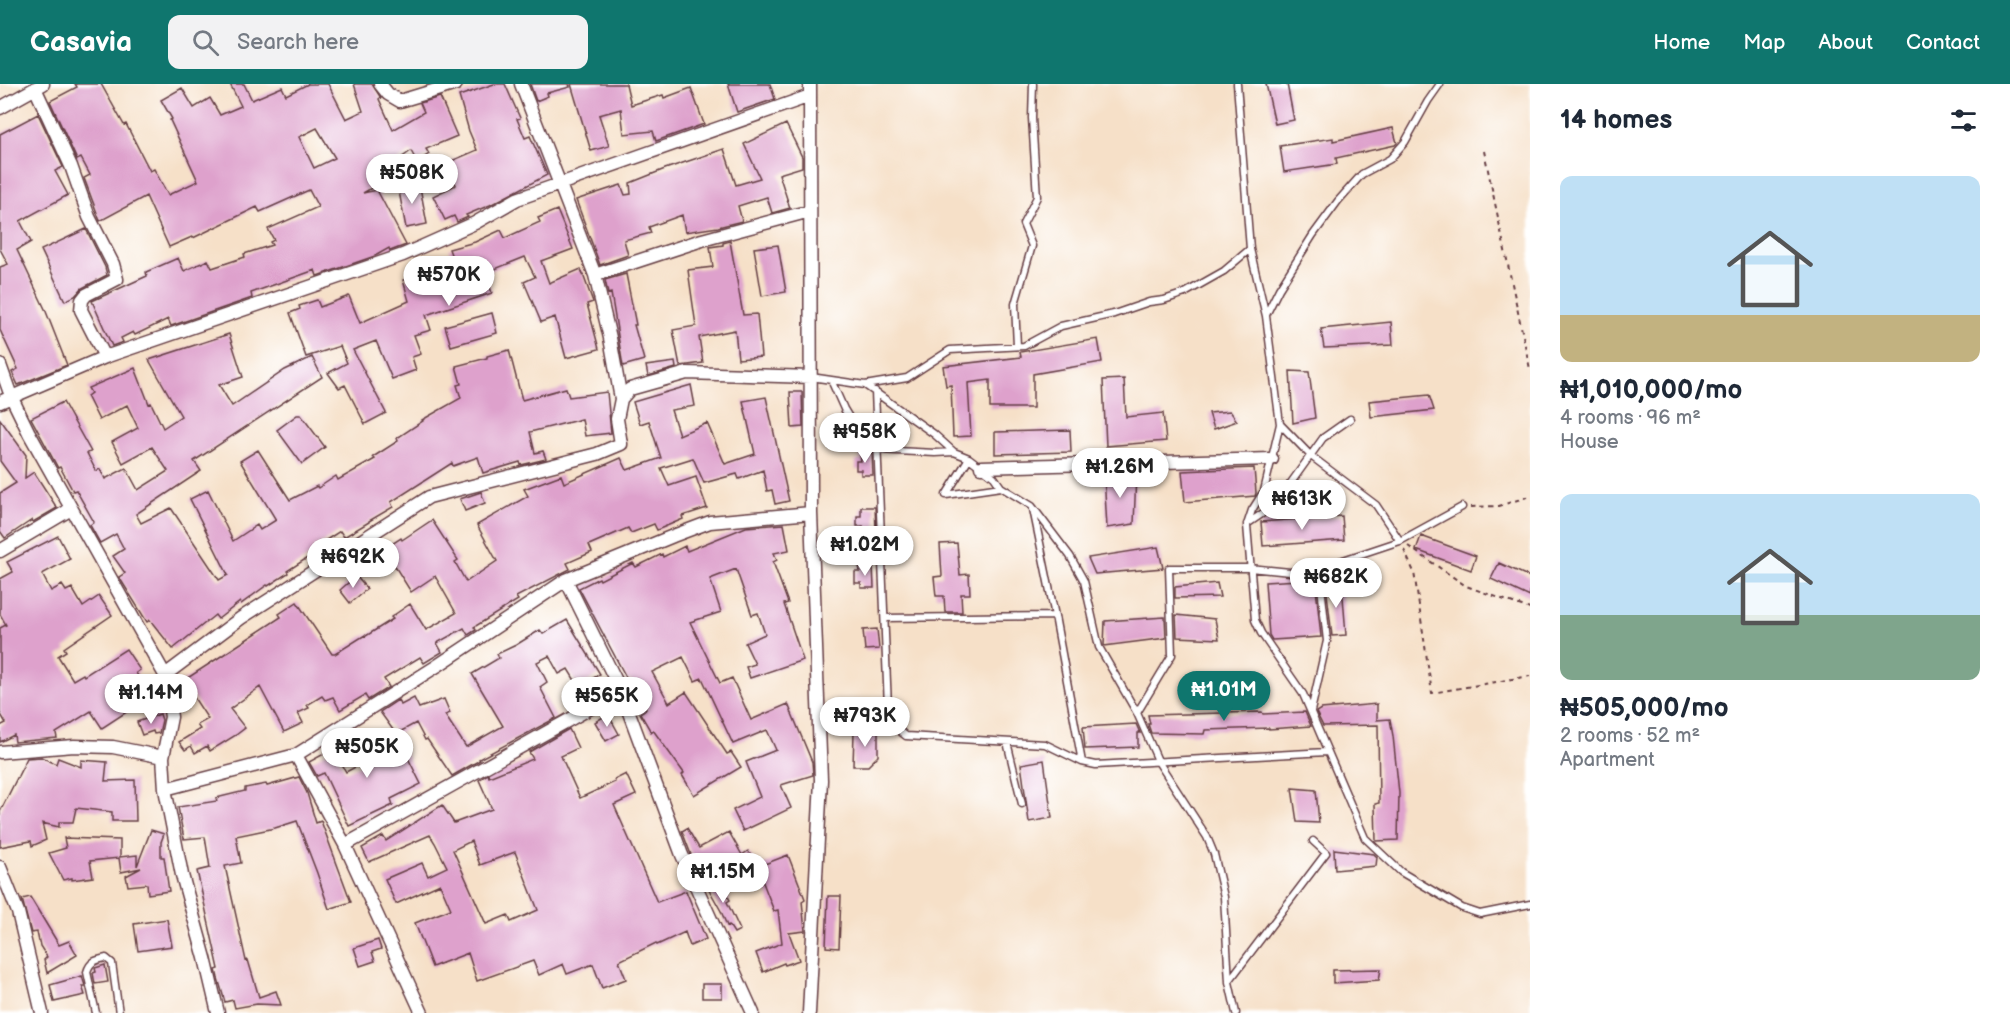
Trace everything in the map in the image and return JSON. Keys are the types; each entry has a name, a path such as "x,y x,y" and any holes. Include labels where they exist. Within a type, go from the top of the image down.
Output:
{"street":[{"path":"380,84 388,94 400,101 456,84"},
{"path":"165,675 241,618 429,497 597,454 621,444 617,419 621,399 595,275 521,84"},
{"path":"0,108 39,86 89,217 113,264 117,279 86,295 82,300 81,310 105,357"},
{"path":"5,399 105,357 403,255 475,223 517,199 810,90 811,513 820,780 809,1013"},
{"path":"595,275 702,240 810,211"},
{"path":"0,365 5,399 29,434 165,675 171,717 163,757 165,789 182,875 218,1013"},
{"path":"621,399 630,389 687,373 811,377"},
{"path":"981,467 1272,459"},
{"path":"0,551 71,509"},
{"path":"165,789 296,755 437,666 566,580 711,522 811,513"},
{"path":"566,580 621,691 682,855 753,1013"},
{"path":"345,844 621,691"},
{"path":"0,752 74,746 103,747 163,757"},
{"path":"296,755 345,844 422,1013"},
{"path":"0,867 18,912 42,1013"}],"lane":[{"path":"1017,346 1015,304 1032,246 1023,224 1037,197 1032,118 1033,84"},
{"path":"1237,84 1250,249 1266,316 1280,424 1264,491 1246,525 1255,620 1261,633 1303,694 1365,838 1401,872 1462,908 1480,914 1530,903"},
{"path":"1266,316 1279,289 1338,201 1362,174 1390,159 1405,142 1440,84"},
{"path":"811,377 865,385 907,378 950,350 1024,346 1061,326 1114,314 1185,293 1224,271 1250,249"},
{"path":"831,380 856,429 878,450 954,452"},
{"path":"865,385 934,434 954,452 969,458 994,477 1001,487 1032,506 1070,556 1084,581 1099,647 1137,712 1159,763 1207,837 1214,854 1224,897 1229,982 1236,1013"},
{"path":"875,391 888,707 895,728 906,736 1045,744 1082,762 1096,765 1327,752"},
{"path":"1246,525 1275,505 1323,438 1350,419"},
{"path":"1280,424 1311,456 1376,505 1400,540"},
{"path":"969,458 945,495 1001,487"},
{"path":"1032,506 1082,762"},
{"path":"1137,712 1172,655 1169,568 1250,568 1290,572 1319,568 1400,540 1462,507"},
{"path":"1311,712 1327,641 1319,568"},
{"path":"885,618 1055,616"},
{"path":"1007,742 1022,804"},
{"path":"1229,982 1326,853 1313,841"},
{"path":"96,1013 87,972 89,965 95,960 106,958 112,963 119,1013"}],"path":[{"path":"1484,151 1530,369"},
{"path":"1462,507 1499,506 1530,496"},
{"path":"1400,540 1466,586 1530,609"},
{"path":"1400,540 1414,572 1432,693 1530,675"}],"building":[{"path":"75,84 101,84 124,125 126,124 150,171 154,169 168,195 198,181 170,120 172,119 161,100 182,88 194,108 210,98 220,115 241,106 230,84 244,84 252,100 282,87 286,95 308,84 328,84 346,119 363,111 354,84 372,84 381,98 379,99 393,130 424,112 420,103 440,97 457,136 426,149 429,154 417,162 411,151 371,179 375,186 363,193 377,190 406,245 390,251 389,248 375,256 317,276 315,270 251,293 252,298 171,326 168,319 135,335 133,332 121,338 123,342 112,346 92,301 147,276 146,272 178,258 184,271 208,260 212,268 245,257 244,254 272,245 270,242 274,240 268,229 318,207 309,190 260,212 257,207 169,247 146,196 100,221 84,178 90,175 81,158 77,160 50,101 77,87","holes":["317,128 335,158 314,168 299,137"]},
{"path":"494,84 505,84 520,118 517,119 525,138 530,136 547,175 466,215 468,217 457,222 454,216 445,220 433,196 456,185 447,163 477,150 459,96"},
{"path":"530,84 569,84 570,87 547,93 548,96 536,101"},
{"path":"571,84 626,84 631,105 663,95 664,98 691,88 704,124 656,141 653,131 624,134 621,109 599,115 609,146 591,151"},
{"path":"728,84 770,84 775,99 737,112"},
{"path":"1266,84 1287,84 1294,120 1275,124"},
{"path":"38,114 63,167 55,171 68,195 20,221 31,242 17,250 45,309 67,365 18,385 12,372 18,369 0,330 0,267 8,264 0,249 0,134"},
{"path":"786,124 802,157 802,167 779,174 790,208 772,213 767,197 738,206 742,221 685,232 682,215 649,227 651,233 624,240 628,255 600,265 576,200 621,185 625,195 631,194 630,183 724,149 736,185 760,178 744,144"},
{"path":"1393,128 1397,143 1395,145 1336,158 1337,164 1284,172 1280,146 1333,138 1333,141"},
{"path":"419,182 427,224 406,228 398,186"},
{"path":"557,210 573,249 541,261 549,283 581,269 593,302 587,304 599,349 566,358 555,317 541,322 524,282 535,277 525,257 485,273 492,293 426,315 431,330 414,335 421,354 412,357 416,370 392,379 376,341 353,350 386,413 365,424 345,385 339,388 328,373 347,363 340,346 306,357 290,313 300,309 299,306 317,300 320,307 349,296 360,323 409,301 403,280 428,273 427,268 453,260 449,249 475,242 501,230 505,238 540,222 538,218"},
{"path":"86,229 107,275 82,288 75,296 65,301 41,250"},
{"path":"730,241 743,315 757,314 761,357 738,359 735,330 699,337 703,363 680,366 673,330 696,326 688,270 713,267 710,247 723,245"},
{"path":"778,245 786,292 762,296 754,248"},
{"path":"626,274 636,325 634,325 644,360 623,366 611,293 608,294 605,280"},
{"path":"492,313 497,333 451,346 445,326"},
{"path":"1391,322 1393,345 1324,348 1321,329"},
{"path":"229,334 243,377 219,385 232,406 285,370 312,357 322,377 194,461 201,471 136,514 141,523 171,508 219,580 228,575 190,499 208,490 233,541 257,525 260,530 276,520 240,461 258,450 290,500 317,486 318,488 336,476 338,480 375,459 373,457 398,441 397,438 422,420 461,398 457,385 461,384 456,366 509,350 522,400 566,388 569,397 607,392 611,433 585,436 582,419 530,432 535,453 543,451 546,459 521,465 520,462 483,473 478,457 453,466 452,463 391,502 393,507 369,522 344,537 340,531 312,549 315,553 287,571 288,573 241,604 240,602 218,619 215,615 173,649 150,620 147,622 119,577 125,573 113,556 124,549 116,534 100,543 90,525 94,522 76,490 73,491 60,467 58,468 31,418 63,402 91,452 87,453 96,471 100,469 105,479 126,468 138,490 168,471 152,447 123,463 112,442 138,428 127,405 99,420 87,396 91,393 88,388 135,368 149,404 151,403 163,428 181,416 149,360"},
{"path":"1098,339 1102,362 1033,374 1033,408 990,408 990,380 968,383 971,436 953,437 951,385 946,386 943,366 1021,357 1020,352"},
{"path":"675,362 676,368 648,376 646,366"},
{"path":"1290,371 1309,372 1315,418 1293,423"},
{"path":"1124,379 1126,417 1163,413 1166,441 1106,446 1103,380"},
{"path":"691,385 695,406 671,410 679,435 707,423 725,464 755,454 743,401 766,397 789,501 775,504 772,490 767,491 763,470 739,479 737,474 704,483 693,458 661,468 669,486 696,477 707,508 682,516 683,519 657,530 654,524 631,533 628,528 589,545 592,552 567,563 570,569 516,597 518,600 474,627 476,630 468,635 464,628 437,643 442,652 424,663 420,657 384,679 389,687 368,700 365,695 340,710 333,697 325,700 322,696 307,705 309,708 298,713 303,723 284,732 260,687 230,709 245,728 236,735 210,751 207,746 195,753 191,746 185,750 179,742 200,729 197,725 208,719 183,681 281,617 279,614 297,602 332,654 393,619 391,617 410,604 426,630 456,613 435,576 411,592 384,549 432,520 458,560 455,562 466,582 497,561 477,525 528,496 524,489 561,475 564,483 621,458 627,470 661,458 649,421 640,424 633,402"},
{"path":"790,392 802,392 803,427 792,428"},
{"path":"1429,395 1434,410 1371,417 1369,401"},
{"path":"1230,411 1237,421 1214,429 1209,413"},
{"path":"297,415 301,415 325,447 302,464 277,430"},
{"path":"0,419 26,455 25,478 34,472 57,508 33,522 32,520 5,538 0,531 0,493 16,483 0,461"},
{"path":"1070,430 1071,452 995,454 995,432"},
{"path":"872,453 873,475 861,475 861,470 856,470 856,461 861,461 860,454"},
{"path":"1254,468 1255,496 1185,502 1182,471"},
{"path":"1104,474 1136,474 1134,524 1107,528"},
{"path":"481,492 485,503 465,511 460,499"},
{"path":"861,507 875,507 876,532 862,532 863,526 857,526 857,516 861,516"},
{"path":"1342,516 1344,540 1263,546 1261,522"},
{"path":"784,524 789,550 774,553 777,560 773,562 788,603 784,604 803,660 750,678 746,667 755,664 745,643 765,634 758,613 752,615 736,569 710,579 721,612 690,622 720,683 732,678 751,720 788,704 812,762 813,775 781,785 791,808 743,831 733,810 760,797 746,762 776,750 767,730 733,744 702,678 695,681 683,657 652,672 669,703 686,692 727,754 731,752 741,767 694,795 682,775 684,773 653,730 651,732 640,713 646,709 631,680 628,681 579,588 633,563 636,567 685,546 687,551 746,527"},
{"path":"58,536 70,559 42,574 51,591 62,585 66,591 72,588 83,607 99,596 112,615 64,648 66,651 58,656 73,680 83,674 84,676 126,649 140,670 136,673 151,696 102,728 91,711 56,733 57,738 15,742 14,735 0,742 0,726 6,723 0,713 0,628 6,625 0,614 0,579 13,572 7,562"},
{"path":"1421,536 1476,556 1471,570 1416,550"},
{"path":"957,543 960,575 969,574 970,594 961,594 962,612 945,612 944,596 936,596 934,577 942,576 940,544"},
{"path":"1158,547 1163,568 1095,574 1088,558"},
{"path":"1499,563 1530,577 1530,597 1491,579"},
{"path":"859,565 873,565 874,588 861,588 861,583 855,583 855,572 860,572"},
{"path":"356,576 367,589 350,603 340,590"},
{"path":"1315,579 1321,637 1272,640 1269,635 1265,582"},
{"path":"1217,583 1220,597 1175,598 1175,587"},
{"path":"1326,584 1342,584 1346,635 1332,636"},
{"path":"1176,615 1215,619 1219,639 1177,637"},
{"path":"1165,617 1166,638 1104,646 1105,621"},
{"path":"567,620 600,674 579,687 568,669 559,674 549,656 537,662 547,682 540,687 556,718 452,776 427,739 425,740 416,723 396,734 380,712 398,700 401,705 414,698 419,708 444,699 450,713 445,715 466,747 503,726 472,674 499,658 497,654 540,630 543,634"},
{"path":"877,629 879,649 865,650 863,630"},
{"path":"1377,704 1377,720 1390,719 1393,736 1399,793 1398,840 1376,841 1375,804 1379,803 1378,725 1323,726 1316,712 1321,709"},
{"path":"1262,712 1263,714 1305,712 1311,726 1205,730 1204,734 1151,733 1148,724 1150,724 1148,715"},
{"path":"160,714 162,720 159,733 154,734 153,731 142,735 137,722"},
{"path":"608,714 619,734 606,741 595,722"},
{"path":"1136,724 1140,733 1138,733 1138,747 1085,749 1083,727"},
{"path":"569,729 578,748 561,756 580,798 615,782 614,780 626,774 636,795 614,805 657,902 686,891 706,939 690,946 685,932 657,945 656,943 619,961 626,979 602,988 593,964 567,974 563,964 539,975 533,961 477,981 468,953 432,967 415,923 451,909 440,884 396,904 385,879 422,863 428,876 447,867 435,843 430,835 369,862 362,848 383,836 386,841 442,805 454,823 492,809 479,780 488,774 489,777 533,759 529,752","holes":["471,841 480,865 515,852 538,910 511,922 508,915 486,924 453,850"]},
{"path":"878,731 878,756 868,766 853,766 854,732"},
{"path":"362,733 374,755 400,742 421,784 391,799 393,805 349,826 324,773 317,776 309,762 333,749 346,772 363,763 349,740"},
{"path":"41,757 56,764 58,758 81,767 81,760 107,762 105,781 135,780 136,821 112,821 112,812 76,808 73,822 59,822 59,827 42,823 46,840 32,846 31,841 0,847 0,812 27,758"},
{"path":"1044,760 1052,818 1029,822 1021,764"},
{"path":"299,777 307,793 316,823 321,821 351,902 329,909 297,821 236,836 241,863 225,866 246,961 248,960 259,997 276,991 281,1005 257,1004 235,1008 233,1000 225,1002 218,978 216,970 219,969 197,871 210,868 205,837 184,839 178,807 217,801 216,798 245,791 245,788 266,784 267,786"},
{"path":"1292,788 1316,790 1319,823 1297,822"},
{"path":"687,828 699,848 729,832 742,855 748,851 756,863 726,882 711,855 695,865 682,831"},
{"path":"151,830 164,834 161,842 161,857 164,857 169,891 148,894 147,884 128,886 126,876 141,868 121,872 119,858 90,861 93,877 63,880 49,853 66,848 64,838 120,840 120,857 137,855 137,866"},
{"path":"1334,849 1374,854 1377,857 1376,866 1335,870"},
{"path":"788,855 805,899 802,901 805,931 789,933 799,960 785,965 784,963 763,972 756,953 782,943 778,910 774,911 757,867"},
{"path":"717,878 730,900 727,902 740,930 734,933 729,925 727,926 706,884"},
{"path":"828,896 841,896 839,948 826,947"},
{"path":"30,897 59,945 69,941 77,955 47,973 44,960 47,957 40,946 37,932 31,933 22,899"},
{"path":"167,919 172,946 138,951 134,924"},
{"path":"378,940 381,949 372,952 375,961 360,966 354,948"},
{"path":"105,965 108,982 95,984 93,973 96,972 95,968"},
{"path":"1381,969 1379,980 1333,983 1333,970"},
{"path":"82,976 85,995 54,1002 50,985"},
{"path":"702,984 722,984 722,998 702,998"}]}
